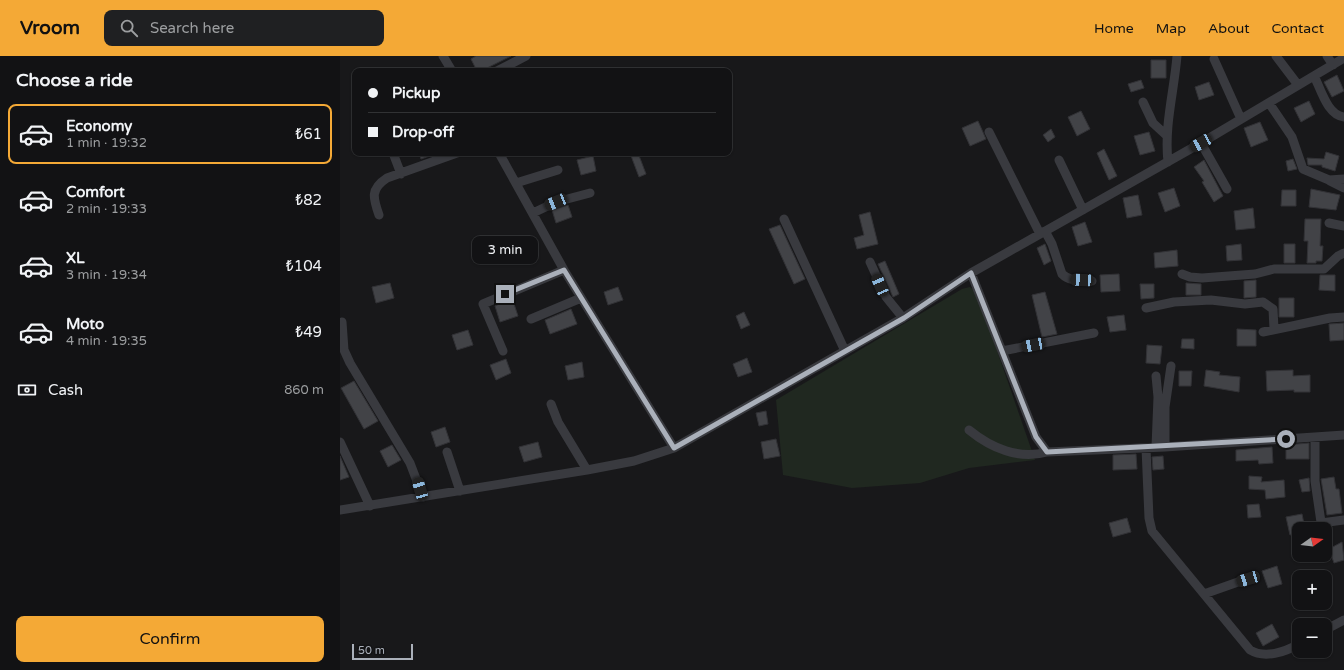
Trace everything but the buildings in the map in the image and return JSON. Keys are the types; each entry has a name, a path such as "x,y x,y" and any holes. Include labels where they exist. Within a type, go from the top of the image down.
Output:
{"street":[{"path":"443,56 450,68"},
{"path":"503,68 526,56"},
{"path":"1168,162 1166,135 1174,87 1177,56"},
{"path":"1276,56 1298,85"},
{"path":"1327,56 1333,65"},
{"path":"340,510 587,470 634,461 674,448 904,318 971,273 1201,143 1344,58"},
{"path":"1214,59 1241,119"},
{"path":"1314,76 1331,110 1337,116 1344,117"},
{"path":"1143,102 1153,123 1166,135"},
{"path":"1269,103 1292,137 1303,169 1344,188"},
{"path":"989,132 1043,232 1052,244 1062,274 1073,280 1092,281"},
{"path":"1201,143 1227,189"},
{"path":"394,156 401,174"},
{"path":"379,215 375,204 374,190 378,184 387,178 449,156"},
{"path":"501,156 564,270 674,448"},
{"path":"1059,160 1083,210"},
{"path":"516,183 558,170"},
{"path":"1329,180 1344,179"},
{"path":"533,213 556,202 590,193"},
{"path":"784,219 845,351"},
{"path":"1330,223 1344,226"},
{"path":"1182,274 1190,277 1202,278 1255,274 1274,269 1324,269 1338,256 1344,253"},
{"path":"870,262 886,297 904,318"},
{"path":"503,351 483,304 564,270"},
{"path":"971,273 1036,437 1047,452"},
{"path":"531,319 581,298"},
{"path":"1146,308 1174,302 1210,300 1245,304 1264,302 1273,309 1274,329"},
{"path":"1263,332 1330,318 1344,317"},
{"path":"342,322 344,350 347,357 410,463 423,497"},
{"path":"1002,351 1094,333"},
{"path":"1156,447 1165,407 1171,366"},
{"path":"1156,376 1158,397 1156,447 1149,518 1152,531 1250,650 1255,653 1275,653 1292,647"},
{"path":"551,404 558,422 587,470"},
{"path":"970,430 981,440 1000,449 1035,456 1047,452 1156,447 1344,435"},
{"path":"1315,437 1315,481 1321,522"},
{"path":"340,442 370,506"},
{"path":"447,452 460,491"},
{"path":"1332,523 1344,520"},
{"path":"1204,594 1256,576"},
{"path":"1332,626 1344,620"}],"shaded area":[{"path":"970,287 977,293 1035,460 969,468 920,483 852,488 783,475 776,400 962,289"}],"route":[{"path":"505,294 564,270 674,448 904,318 971,273 1036,437 1047,452 1165,447 1286,439"}]}
